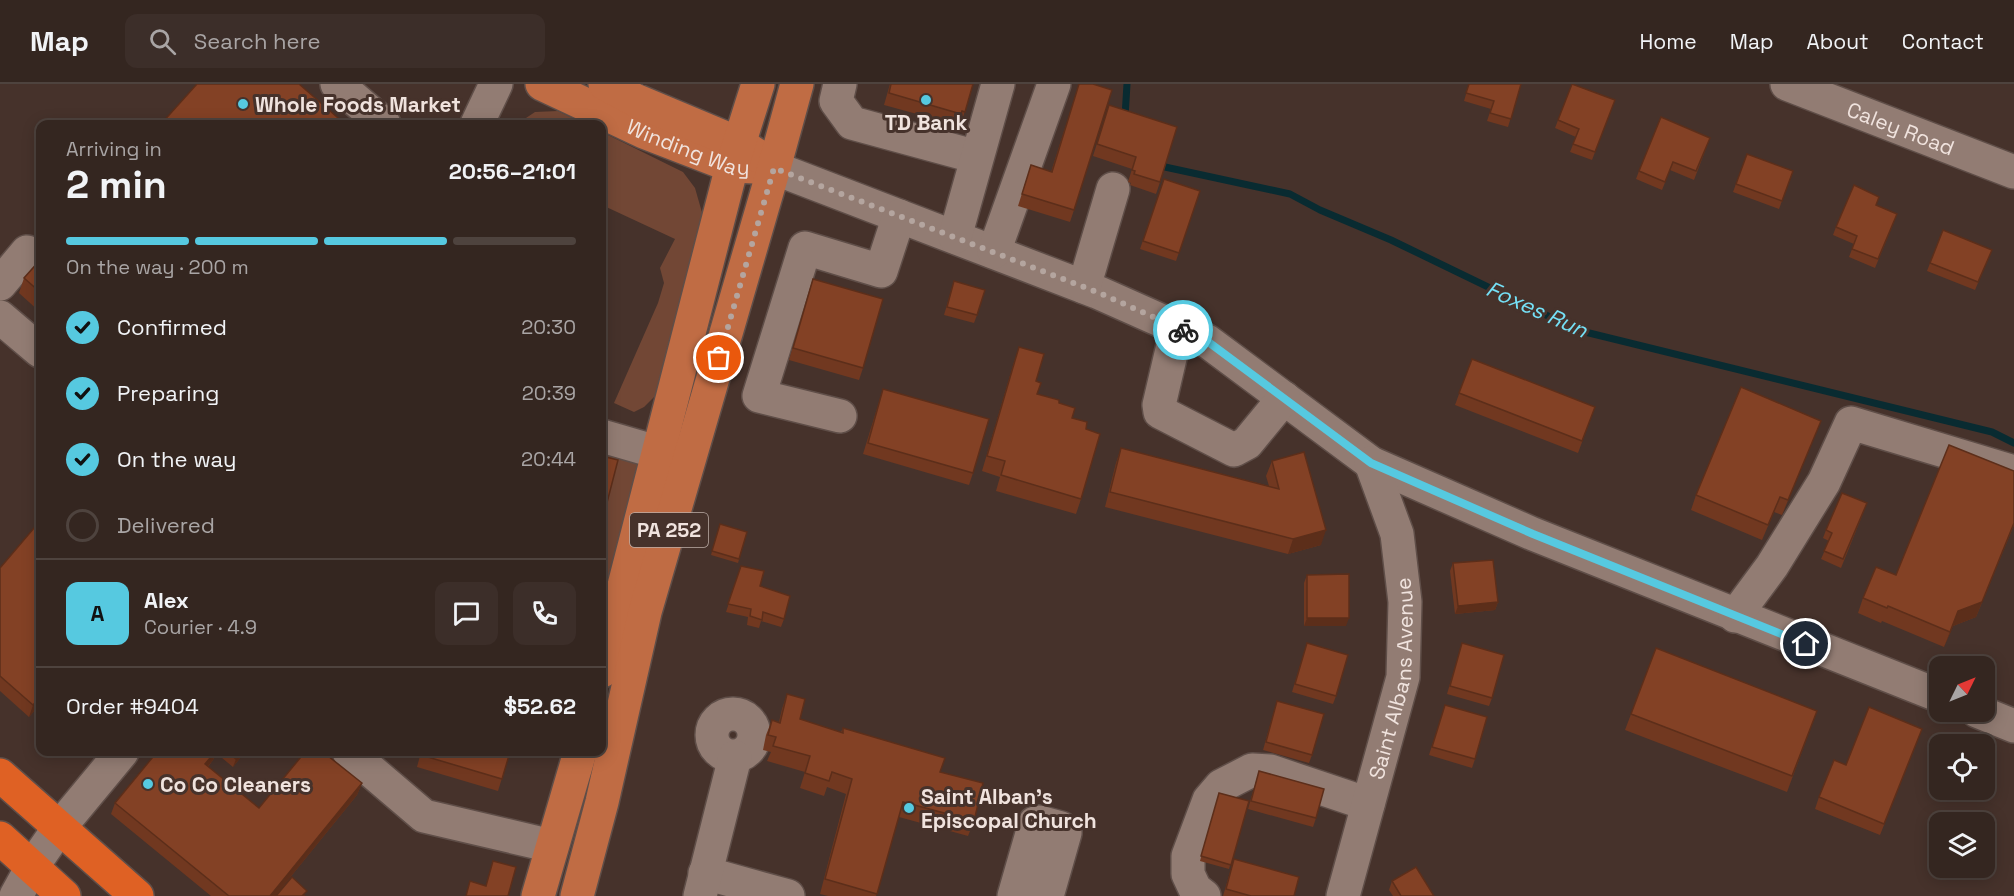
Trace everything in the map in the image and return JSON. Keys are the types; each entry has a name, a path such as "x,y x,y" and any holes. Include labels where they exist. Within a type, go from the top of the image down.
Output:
{"highway":[{"path":"0,775 137,896"},
{"path":"0,838 64,896"}],"main road":[{"name":"Winding Way","path":"542,84 644,132 736,155 774,168"},
{"name":"Winding Way","path":"604,84 736,155"},
{"name":"PA 252","path":"606,636 610,602 657,452 736,155 758,84"},
{"name":"PA 252","path":"577,896 602,802 645,612 797,84"},
{"path":"538,896 579,756"}],"street":[{"path":"338,84 379,120"},
{"path":"479,120 496,84"},
{"path":"840,84 836,101 852,123 977,157"},
{"path":"955,237 998,84"},
{"path":"994,252 1054,84"},
{"name":"Caley Road","path":"1787,84 2014,172"},
{"name":"Winding Way","path":"774,168 1084,287 1207,341 1371,463 1533,534 1929,692"},
{"path":"1084,287 1113,189"},
{"path":"840,416 759,396 805,248 881,271 899,216"},
{"path":"0,284 27,252"},
{"path":"0,317 36,348"},
{"path":"1177,328 1159,405 1160,412 1234,450 1247,443 1284,398"},
{"path":"1735,616 1772,566 1824,482 1851,423 2014,472"},
{"path":"606,437 657,452"},
{"name":"Saint Albans Avenue","path":"1343,896 1403,677 1405,602 1397,534 1371,463"},
{"path":"1995,718 2014,726"},
{"path":"16,896 32,867 59,828 119,756"},
{"path":"353,756 398,805 424,816 442,829 552,846"},
{"path":"735,757 703,885 788,896"},
{"path":"1204,896 1196,889 1188,874 1188,856 1209,800 1221,786 1252,770 1270,771 1368,804"},
{"path":"1014,896 1035,823 1038,822 1061,828 1065,833 1047,896"}],"shaded area":[{"path":"558,111 577,120 523,120 535,112"},
{"path":"606,134 683,172 695,188 703,216 659,392 644,407 634,412 614,403 658,303 664,283 660,268 675,239 606,207"},
{"path":"606,443 637,455 638,470 608,581 606,581"}],"building":[{"name":"Whole Foods Market","path":"197,84 299,84 340,120 165,120"},
{"name":"TD Bank","path":"891,84 973,84 965,112 962,111 961,114 889,93"},
{"path":"1079,84 1093,84 1112,90 1074,210 1022,194 1031,165 1052,172"},
{"path":"1469,84 1521,84 1511,119 1490,113 1494,101 1466,93"},
{"path":"1572,84 1615,100 1595,152 1573,144 1579,129 1558,120"},
{"path":"1109,105 1177,127 1160,182 1134,174 1135,171 1132,170 1136,157 1097,144"},
{"path":"1661,117 1710,138 1696,171 1673,162 1665,182 1639,171"},
{"path":"1747,154 1793,171 1782,201 1736,184"},
{"path":"1164,179 1200,191 1179,253 1143,241"},
{"path":"1854,185 1879,197 1876,205 1897,214 1878,259 1852,249 1857,236 1836,227"},
{"path":"1943,230 1992,250 1978,282 1930,263"},
{"path":"36,264 36,288 24,278"},
{"path":"813,279 883,299 863,368 793,348"},
{"path":"954,281 985,290 977,315 947,307"},
{"path":"1019,347 1044,354 1036,381 1041,383 1037,394 1059,400 1059,403 1075,408 1072,418 1087,422 1086,429 1100,434 1081,499 1001,475 1005,461 987,456"},
{"path":"1472,359 1595,407 1582,441 1459,393"},
{"path":"1741,387 1821,421 1788,500 1780,497 1768,525 1696,495"},
{"path":"883,389 989,419 973,473 868,443"},
{"path":"1949,445 2014,471 2014,523 1982,602 1958,611 1950,632 1863,598 1876,567 1896,575"},
{"path":"1121,448 1279,489 1272,461 1304,452 1326,530 1293,539 1110,492"},
{"path":"606,457 618,460 606,506"},
{"path":"1842,493 1867,503 1843,559 1824,551 1832,533 1826,530"},
{"path":"720,524 747,532 739,559 712,551"},
{"path":"36,526 36,702 33,705 0,676 0,568"},
{"path":"1493,560 1498,602 1458,606 1453,563"},
{"path":"741,566 764,571 760,586 790,596 784,619 763,612 762,620 750,616 751,609 728,604"},
{"path":"1349,574 1349,618 1307,618 1307,575"},
{"path":"1307,643 1348,655 1336,696 1295,684"},
{"path":"1462,643 1504,655 1492,698 1450,686"},
{"path":"1656,648 1817,711 1792,776 1631,714"},
{"name":"Saint Alban's Episcopal Church","path":"787,694 805,699 800,719 843,733 843,728 945,758 940,772 983,783 974,821 903,802 877,894 825,879 852,779 832,772 829,781 805,773 810,756 773,746 776,737 768,735 772,720 780,723"},
{"path":"1277,701 1324,714 1312,755 1266,742"},
{"path":"1445,705 1487,717 1475,759 1432,747"},
{"path":"1869,707 1922,729 1884,824 1819,797 1834,760 1846,765"},
{"path":"154,756 212,756 205,764 259,808 302,756 328,756 362,783 270,896 229,896 115,803"},
{"path":"424,756 509,756 502,779"},
{"path":"1259,771 1324,789 1316,818 1251,801"},
{"path":"1219,793 1249,801 1231,865 1201,856"},
{"path":"1234,859 1299,877 1294,896 1251,896 1226,889"},
{"path":"493,861 516,867 508,896 466,896 470,881 486,886"},
{"path":"1416,867 1434,896 1401,896 1392,881"},
{"path":"292,877 307,891 303,895 305,896 276,896"}],"waterway":[{"name":"Foxes Run","path":"1125,117 1127,84"},
{"name":"Foxes Run","path":"1159,161 1165,167 1290,194 1577,330 1992,432 2014,443"}],"way so far":[{"path":"719,358 774,168 1097,292 1183,330"}],"place":[{"name":"TD Bank","path":"926,100"},
{"name":"Whole Foods Market","path":"243,104"},
{"name":"Co Co Cleaners","path":"148,784"},
{"name":"Saint Alban's Episcopal Church","path":"909,808"}],"route":[{"path":"1183,330 1207,341 1371,463 1533,534 1806,644"}]}
